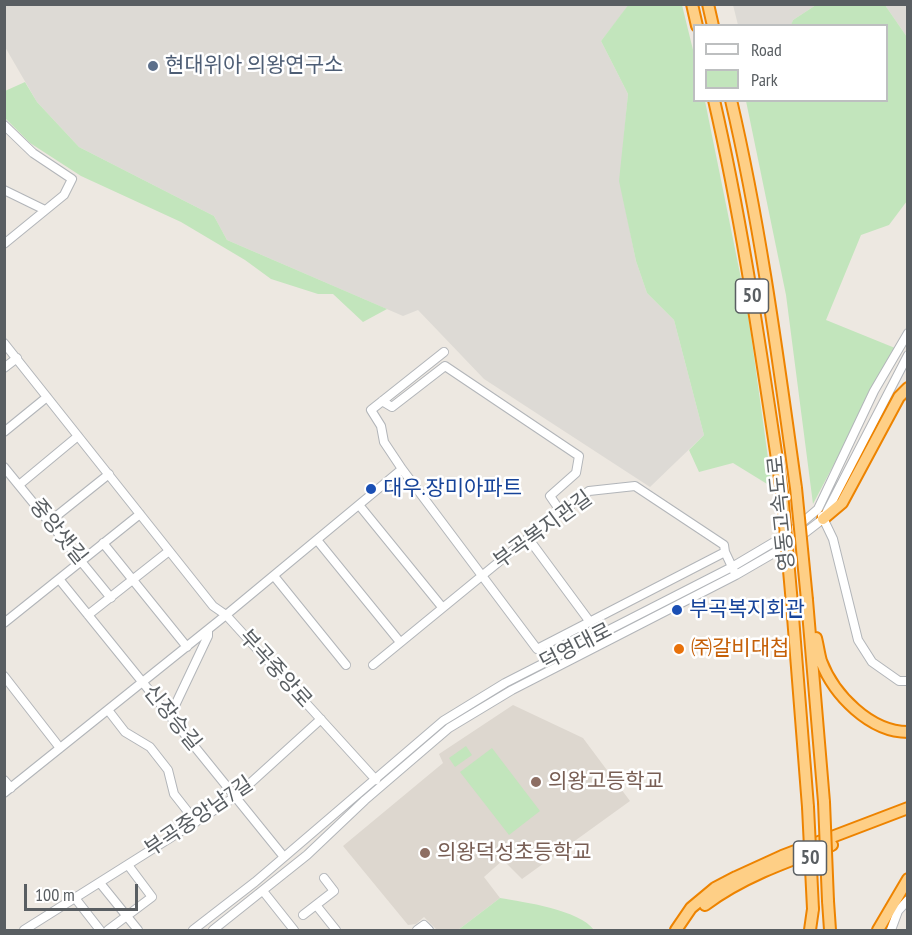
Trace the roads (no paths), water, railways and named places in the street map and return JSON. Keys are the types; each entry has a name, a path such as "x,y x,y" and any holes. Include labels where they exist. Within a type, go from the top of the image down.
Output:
{"highway":[{"path":"692,4 697,24"},
{"path":"708,4 713,24"},
{"name":"영동고속도로","path":"714,102 727,156 756,322 782,492 808,807 815,930"},
{"name":"영동고속도로","path":"730,102 742,151 772,319 796,488 824,802 830,930"},
{"path":"821,514 842,503 899,397 908,388"},
{"path":"807,600 821,662 847,702 864,717 881,726 908,732"},
{"path":"676,930 691,908 716,888 736,877 782,856 908,808"},
{"path":"684,930 697,912 720,894 740,883 784,863 908,816"},
{"path":"878,930 908,879"},
{"path":"810,930 813,909"}],"street":[{"path":"4,125 33,153 72,178 64,195 4,244"},
{"path":"4,190 45,210"},
{"name":"덕영대로","path":"821,514 874,391 908,333"},
{"name":"부곡중앙로","path":"4,343 213,606 226,615 381,786"},
{"path":"444,352 371,410 381,426 384,442 402,469 482,576"},
{"name":"덕영대로","path":"193,930 284,857 443,721 505,683 793,542 821,514 908,355"},
{"path":"4,368 16,358"},
{"path":"382,401 392,407 445,366 579,456 576,473 550,496 561,512"},
{"path":"4,432 47,397"},
{"path":"19,484 78,436"},
{"name":"중앙샛길","path":"4,467 111,598"},
{"path":"4,780 8,790 143,683 402,469"},
{"path":"50,522 109,474"},
{"name":"부곡복지관길","path":"373,665 528,538 590,491 635,486 724,545 734,571"},
{"path":"359,505 442,607"},
{"path":"5,622 140,514"},
{"path":"821,514 833,539 858,640 872,662 899,681 908,681"},
{"path":"528,538 590,622"},
{"path":"317,540 400,642"},
{"path":"103,543 187,647"},
{"path":"88,615 170,551"},
{"name":"부곡복지관길","path":"482,576 537,649 725,552"},
{"name":"덕영대로","path":"213,930 307,855 381,786 449,728 512,690 734,571"},
{"path":"274,576 346,665"},
{"name":"신장승길","path":"59,579 284,857"},
{"path":"170,716 208,636 208,630"},
{"path":"4,676 60,748"},
{"path":"108,710 125,732 150,747 168,770 174,794 196,822"},
{"name":"부곡중앙남7길","path":"24,930 235,797 321,719"},
{"name":"부곡중앙남7길","path":"108,930 152,897 128,865"},
{"path":"303,915 334,891 324,878"},
{"path":"100,883 138,930"},
{"path":"263,891 294,930"},
{"path":"75,898 100,930"},
{"path":"891,930 898,911 908,900"},
{"path":"316,905 336,930"},
{"path":"417,930 424,925 429,930"}],"place":[{"name":"현대위아 의왕연구소","path":"153,66"},
{"name":"대우.장미아파트","path":"371,489"},
{"name":"부곡복지회관","path":"677,610"},
{"name":"㈜갈비대첩","path":"679,649"},
{"name":"의왕고등학교","path":"536,782"},
{"name":"의왕덕성초등학교","path":"425,853"}]}
